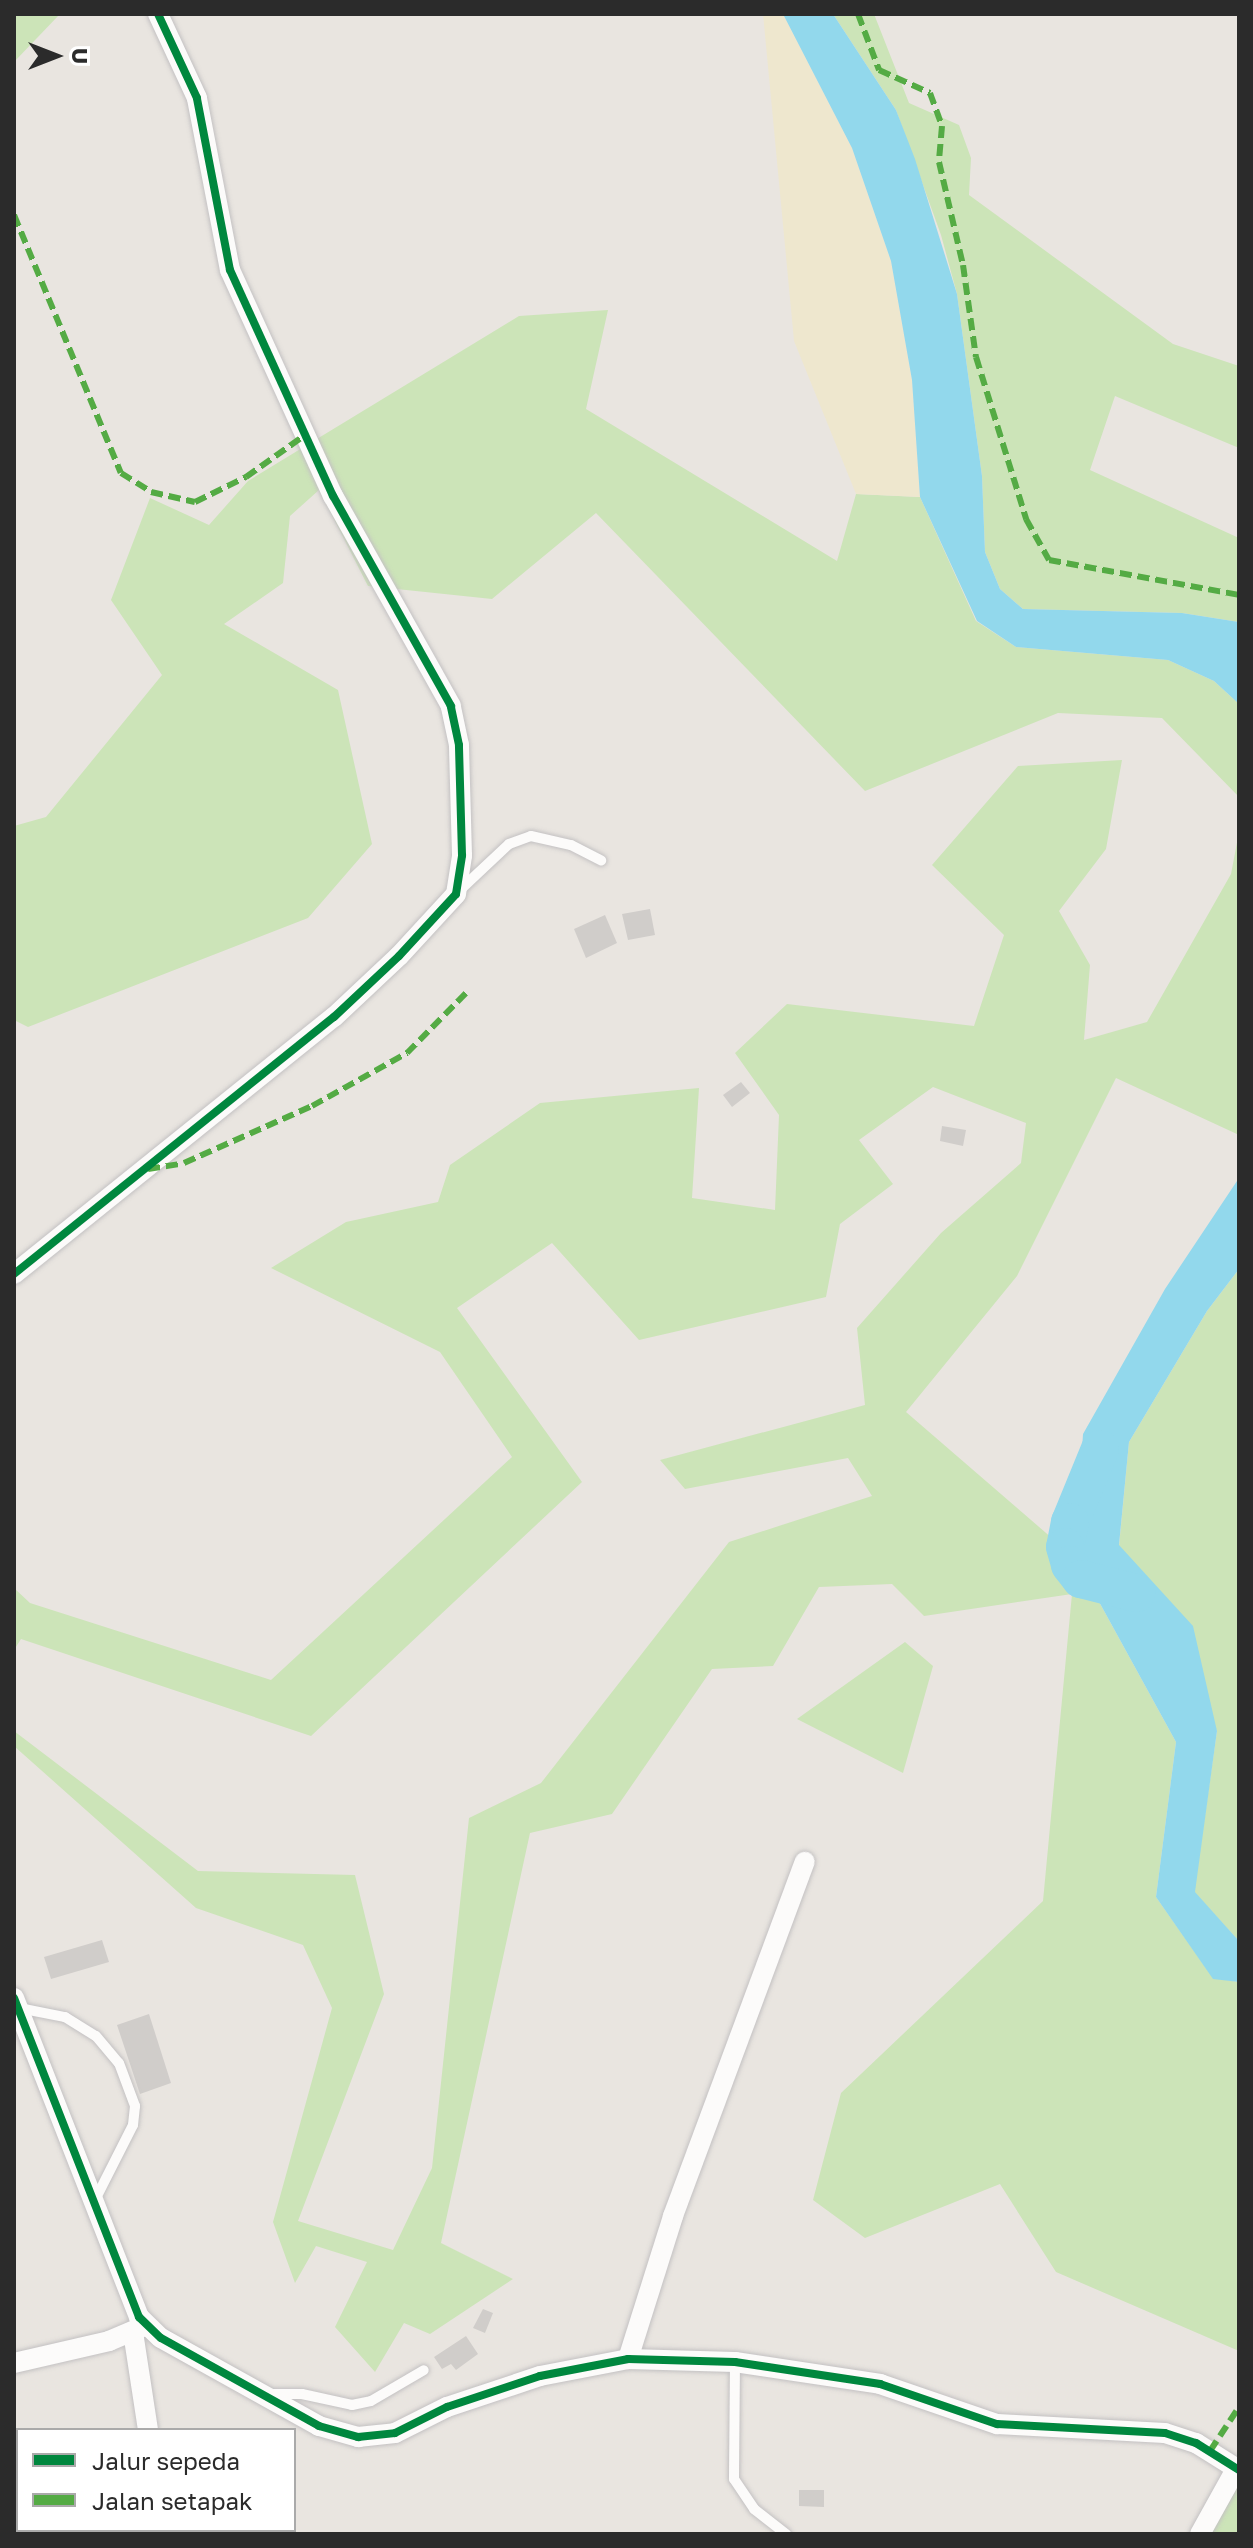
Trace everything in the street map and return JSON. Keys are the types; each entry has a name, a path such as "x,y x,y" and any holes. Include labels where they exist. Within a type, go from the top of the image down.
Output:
{"street":[{"path":"14,1274 334,1017 432,924 456,894 462,855 463,796 451,706 333,496 230,270 197,98 158,14"},
{"path":"628,2359 673,2216 805,1862"},
{"path":"17,2003 139,2329 148,2428"},
{"path":"14,2363 139,2329 268,2394 319,2426 358,2437 395,2433 447,2407 540,2376 628,2359 735,2362 880,2384 997,2424 1165,2433 1196,2443 1238,2470 1200,2534"}],"lane":[{"path":"456,894 509,844 531,836 571,845 601,860"},
{"path":"17,2003 65,2017 96,2036 119,2063 130,2091 133,2125 94,2202"},
{"path":"735,2362 734,2479 754,2509 786,2534"},
{"path":"268,2394 302,2394 352,2405 371,2401 424,2370"}],"green space":[{"path":"14,14 60,14 14,62"},
{"path":"833,14 874,14 909,103 959,125 971,158 969,195 1173,344 1239,366 1239,448 1115,396 1090,470 1239,538 1239,622 1182,613 1023,609 1000,589 985,552 982,476 957,294 941,235 896,110"},
{"path":"608,310 586,409 837,561 856,494 920,497 976,621 1016,647 1168,660 1214,681 1239,704 1239,797 1162,718 1058,713 865,791 596,513 492,599 368,586 319,490 290,516 283,583 224,624 338,690 372,844 308,918 28,1027 14,1020 14,826 46,817 162,675 111,600 150,498 209,525 248,481 519,316"},
{"path":"1122,760 1106,849 1059,911 1090,965 1084,1040 1147,1022 1231,874 1239,832 1239,1135 1116,1078 1017,1276 906,1412 1075,1558 1176,1742 1156,1897 1213,1978 1239,1982 1239,2351 1056,2272 1000,2184 865,2238 813,2200 841,2093 1043,1901 1072,1594 924,1616 892,1584 819,1587 773,1666 712,1669 612,1814 530,1833 441,2243 513,2279 430,2334 404,2323 375,2372 335,2327 367,2262 316,2246 295,2283 273,2222 332,2008 303,1945 196,1908 14,1746 14,1731 198,1871 355,1875 384,1994 298,2221 393,2250 432,2168 469,1818 541,1783 729,1542 872,1496 848,1458 685,1489 660,1460 865,1405 857,1328 941,1233 1021,1163 1026,1123 933,1087 859,1140 893,1184 840,1224 826,1297 639,1340 552,1243 457,1308 582,1482 311,1736 21,1639 14,1650 14,1588 30,1603 271,1680 512,1457 440,1352 271,1268 346,1222 438,1202 450,1165 540,1103 699,1088 692,1198 775,1210 779,1115 735,1053 787,1004 974,1026 1004,935 932,865 1018,766"},
{"path":"1239,1269 1239,1941 1194,1892 1217,1731 1119,1546 1129,1442 1207,1311"},
{"path":"905,1642 933,1666 903,1773 797,1719"},
{"path":"1239,2479 1239,2534 1207,2534"}],"sand":[{"path":"763,14 783,14 852,148 891,261 912,380 920,497 856,494 794,341"}],"water":[{"path":"783,14 833,14 896,110 915,159 957,294 982,476 985,552 1000,589 1023,609 1182,613 1239,622 1239,704 1214,681 1168,660 1016,647 977,621 920,497 912,380 891,261 852,148"},
{"path":"1239,1178 1239,1269 1207,1311 1129,1442 1119,1545 1193,1626 1217,1731 1195,1892 1239,1941 1239,1982 1213,1979 1156,1897 1176,1742 1075,1558 1083,1434 1165,1289"}],"building":[{"path":"650,909 655,935 628,940 622,914"},
{"path":"605,915 617,943 586,958 574,929"},
{"path":"741,1082 750,1093 732,1107 723,1095"},
{"path":"942,1126 966,1130 963,1146 940,1141"},
{"path":"102,1940 109,1962 51,1979 44,1957"},
{"path":"149,2014 171,2083 140,2094 117,2025"},
{"path":"483,2309 493,2313 485,2333 473,2328"},
{"path":"466,2336 478,2354 456,2370 451,2364 442,2369 434,2357"},
{"path":"799,2490 824,2490 824,2507 799,2506"},
{"path":"292,2532 295,2534 240,2534"}],"waterway":[{"path":"1100,1449 1070,1522 1065,1547 1070,1565 1081,1579 1136,1593"}],"marked path":[{"path":"858,14 879,70 930,93 942,126 939,162 963,265 976,357 1026,519 1049,560 1239,595"},
{"path":"14,215 121,473 151,492 195,502 246,477 305,435"},
{"path":"148,1169 184,1163 312,1106 407,1053 466,993"},
{"path":"1210,2451 1239,2407"}],"cycle path":[{"path":"14,1274 334,1017 399,956 456,894 462,855 459,745 451,706 333,496 230,270 197,98 158,14"},
{"path":"14,1998 139,2317 161,2338 319,2426 358,2437 395,2433 447,2407 540,2376 628,2359 735,2362 880,2384 997,2424 1165,2433 1196,2443 1239,2470"}]}
